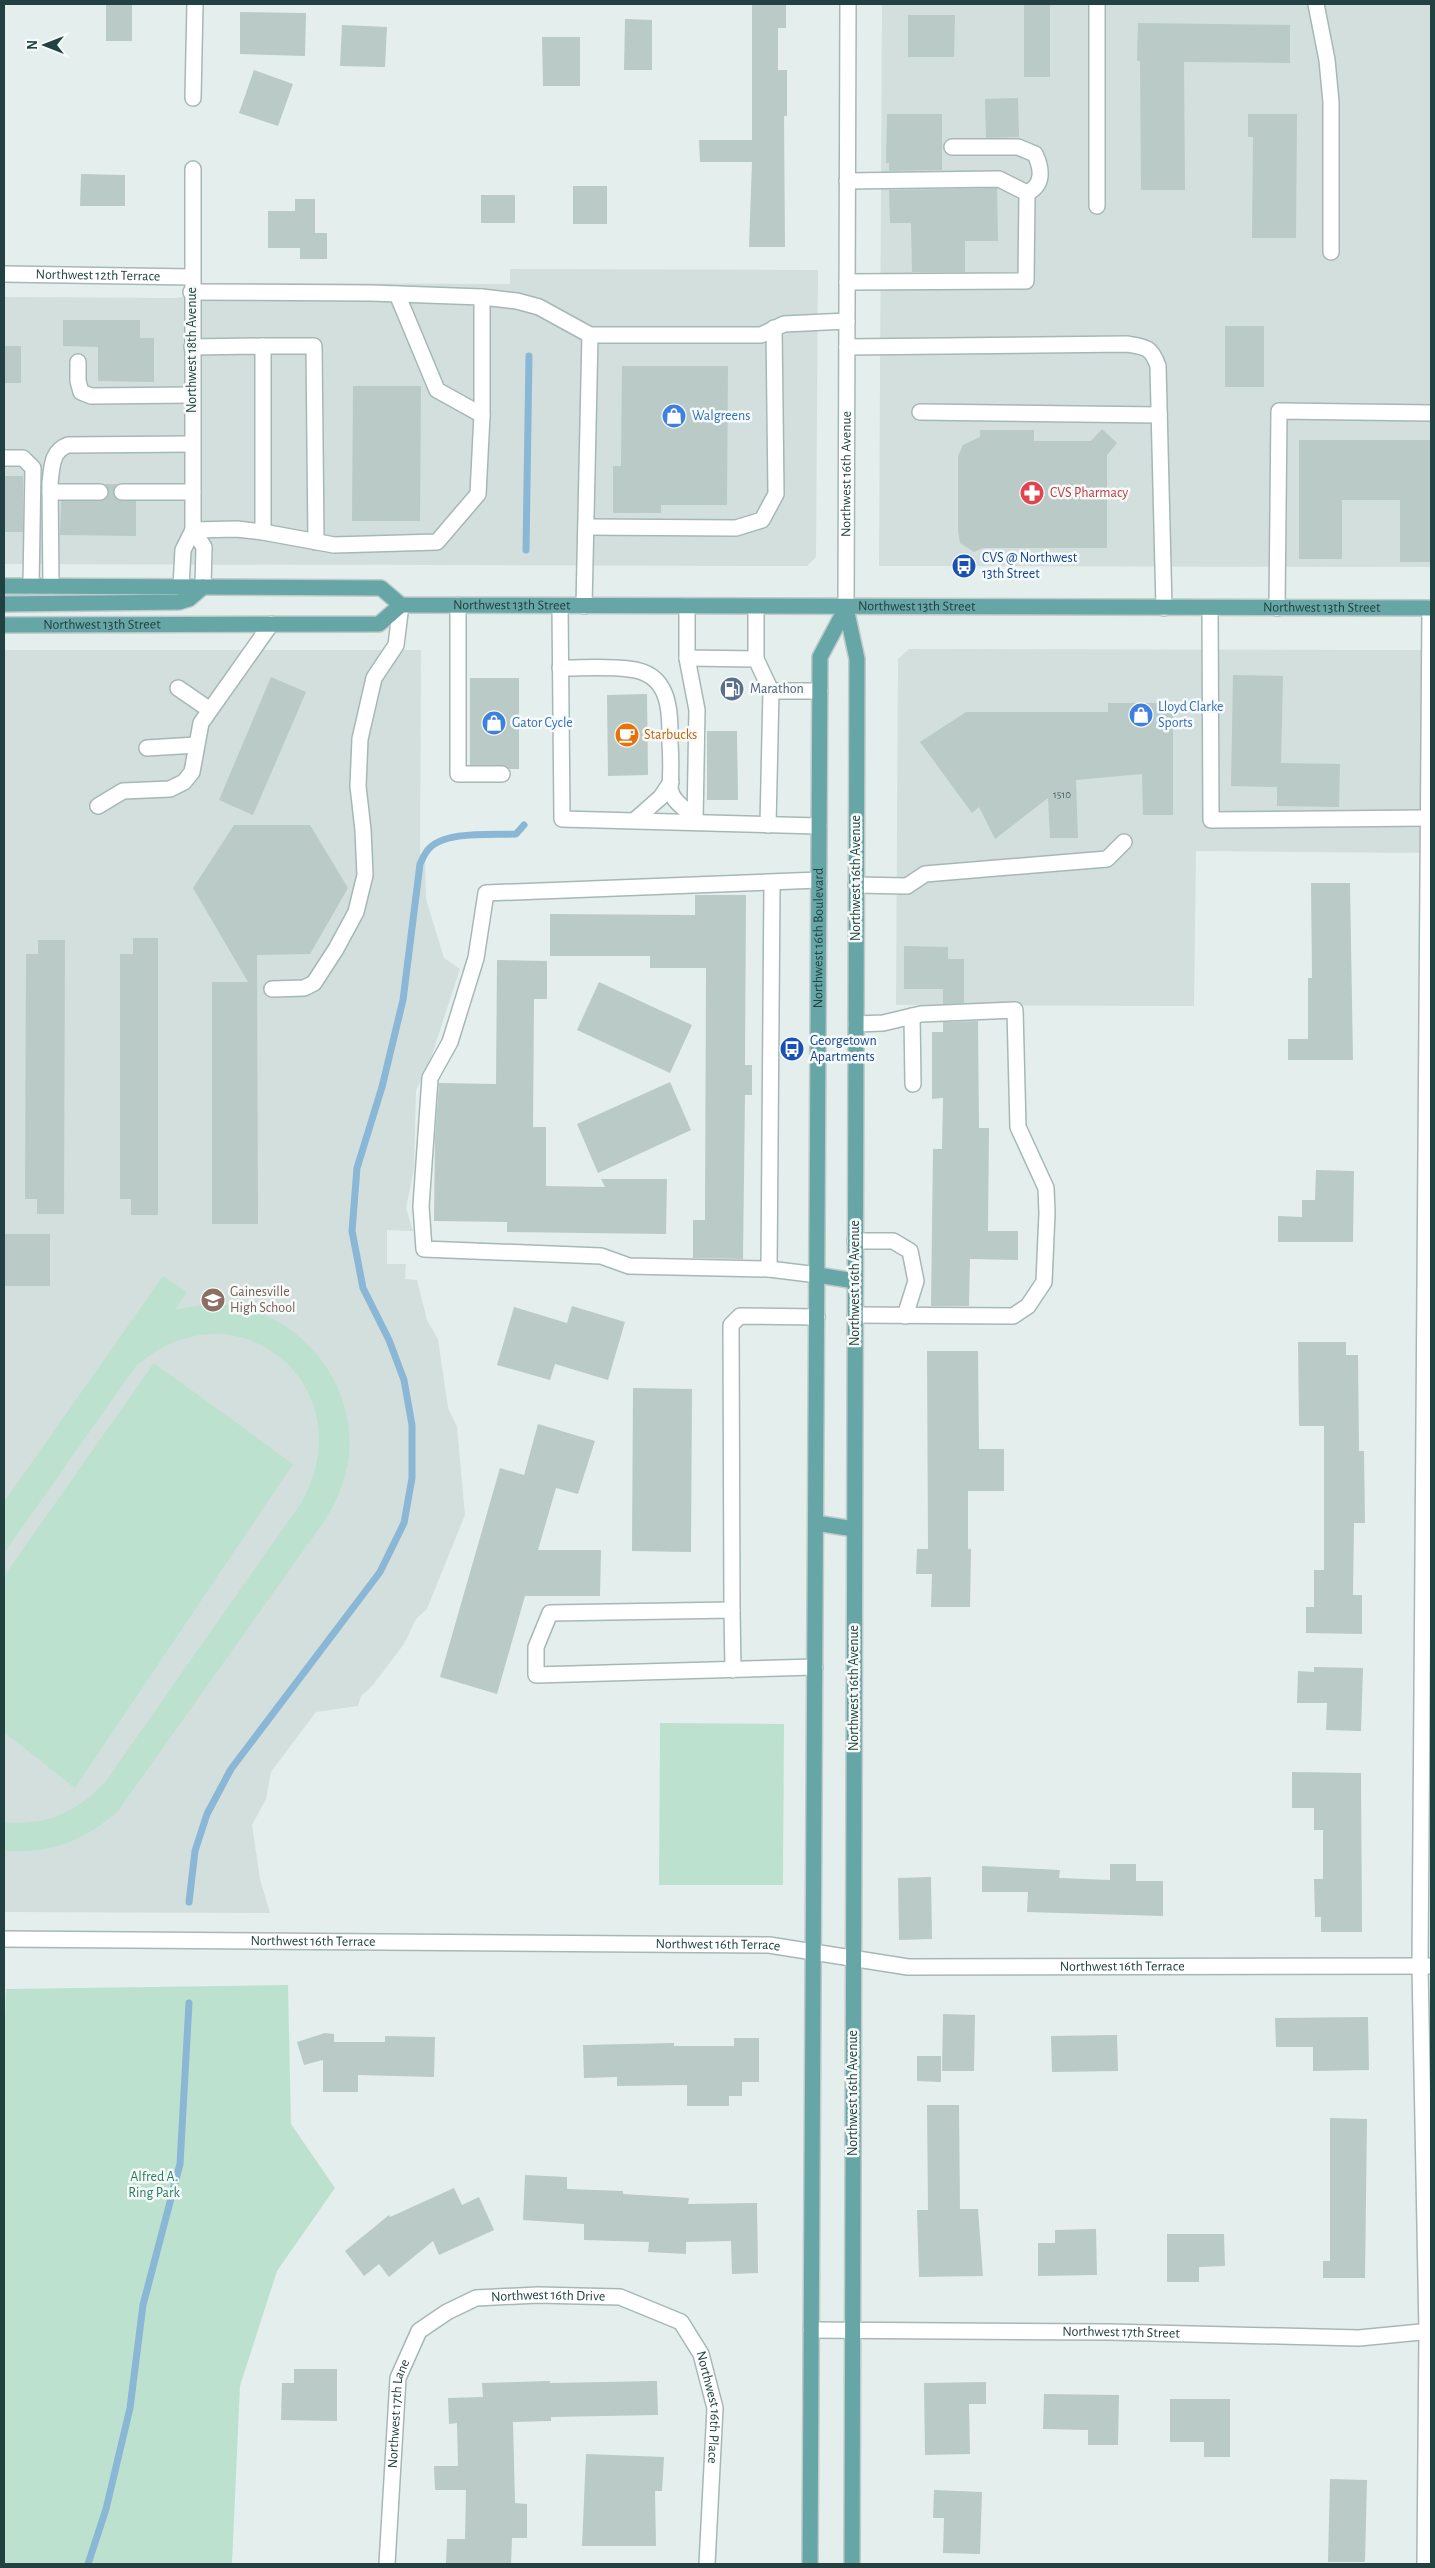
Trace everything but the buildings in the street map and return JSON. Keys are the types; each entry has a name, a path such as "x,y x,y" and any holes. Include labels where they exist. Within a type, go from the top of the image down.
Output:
{"main road":[{"path":"4,586 381,588 401,605"},
{"path":"4,604 179,602 188,599 203,587"},
{"name":"Northwest 13th Street","path":"4,625 379,624 401,605 846,608 1431,608"},
{"name":"Northwest 16th Boulevard","path":"818,1275 820,657 846,608"},
{"name":"Northwest 16th Avenue","path":"846,608 857,659 852,2564"},
{"path":"810,2564 818,1275 855,1281"},
{"path":"816,1523 854,1530"}],"street":[{"path":"193,98 195,4"},
{"name":"Northwest 16th Avenue","path":"846,608 848,4"},
{"path":"1097,4 1097,206"},
{"path":"1316,4 1327,60 1331,102 1331,252"},
{"path":"952,147 1018,147 1035,154 1039,163 1040,181 1035,189 1027,193"},
{"name":"Northwest 18th Avenue","path":"181,587 183,550 193,530 191,285 193,169"},
{"path":"847,181 1000,180 1027,193"},
{"path":"847,282 1026,281 1027,193"},
{"name":"Northwest 12th Terrace","path":"4,274 191,285 482,297 517,301 539,307 590,335"},
{"path":"397,294 437,390 482,415"},
{"path":"193,530 263,532 334,545 438,542 478,494 482,415 482,297"},
{"path":"584,606 590,335 761,335 784,324 846,321"},
{"path":"586,527 736,528 762,520 776,494 774,328"},
{"path":"846,347 1117,344 1143,346 1153,353 1158,366 1164,608"},
{"path":"263,346 263,532"},
{"path":"192,348 314,346 316,542"},
{"path":"78,362 78,382 81,392 91,396 192,395"},
{"path":"1277,608 1279,411 1431,413"},
{"path":"920,412 1159,415"},
{"path":"51,586 50,492 52,466 55,455 61,448 68,445 192,444"},
{"path":"4,458 23,458 33,468 31,586"},
{"path":"50,492 100,492"},
{"path":"122,492 193,492"},
{"name":"Northwest 18th Avenue","path":"193,530 204,547 203,587"},
{"path":"272,989 304,988 314,983 336,949 356,912 365,875 363,830 358,786 360,739 374,678 396,645 401,605"},
{"path":"458,605 458,774 502,774"},
{"path":"560,606 562,819 695,821 819,826"},
{"path":"687,606 687,658 696,710 695,821"},
{"path":"756,607 756,659 771,691 768,825"},
{"path":"1210,608 1211,820 1427,818"},
{"path":"1425,2564 1429,2332 1426,1966 1429,868 1427,818 1431,608"},
{"path":"98,806 123,791 170,789 184,782 192,772 200,723 271,624"},
{"path":"687,658 756,659"},
{"path":"560,668 631,669 657,680 667,694 670,710 673,798 691,814 695,821"},
{"path":"178,688 210,710"},
{"path":"771,691 820,691"},
{"path":"146,748 196,745"},
{"path":"635,820 661,797 671,782"},
{"path":"856,885 906,886 924,874 1107,859 1124,842"},
{"path":"818,1275 768,1269 629,1266 601,1256 424,1249 421,1206 430,1078 453,1032 476,958 486,893 819,880"},
{"path":"768,1269 772,883"},
{"path":"855,1315 1013,1316 1028,1306 1044,1282 1048,1213 1046,1188 1018,1127 1015,1010 912,1016 883,1023 856,1024"},
{"path":"912,1016 913,1084"},
{"path":"855,1241 893,1241 910,1251 916,1281 905,1316"},
{"path":"733,1670 731,1326 740,1316 817,1317"},
{"path":"732,1610 550,1613 536,1647 536,1675 815,1667"},
{"name":"Northwest 16th Terrace","path":"4,1939 768,1945 908,1967 1426,1966"},
{"name":"Northwest 16th Drive","path":"476,2298 538,2295 620,2297"},
{"name":"Northwest 16th Place","path":"620,2297 681,2322 701,2354 715,2408 707,2564"},
{"name":"Northwest 17th Lane","path":"387,2564 398,2378 420,2331 447,2312 476,2298"},
{"name":"Northwest 17th Street","path":"811,2330 1109,2332 1359,2338 1429,2332"}],"shaded area":[{"path":"882,4 1431,4 1431,567 879,566"},
{"path":"510,269 818,270 816,557 807,566 4,564 4,297 178,298 220,283 510,284"},
{"path":"909,649 1431,650 1431,853 1196,851 1194,1006 896,1005 898,659"},
{"name":"Gainesville High School","path":"4,650 421,650 420,854 425,855 426,899 444,958 460,969 428,1067 416,1090 414,1169 406,1208 413,1231 387,1230 387,1264 406,1264 405,1279 417,1280 427,1320 438,1339 448,1408 457,1427 465,1515 427,1609 416,1619 404,1644 373,1685 361,1696 358,1706 316,1712 271,1772 266,1799 252,1825 260,1879 270,1913 4,1912"}],"green space":[{"path":"163,1276 187,1292 175,1310 195,1306 225,1305 254,1311 279,1322 300,1338 319,1357 333,1379 344,1403 349,1429 349,1455 343,1482 325,1520 118,1811 93,1830 66,1843 36,1850 4,1851 4,1822 35,1822 62,1814 86,1799 108,1778 301,1503 317,1460 317,1420 304,1385 281,1358 250,1340 214,1334 175,1342 136,1366 4,1553 4,1502"},
{"path":"154,1363 293,1464 75,1788 4,1732 4,1576"},
{"path":"660,1723 784,1724 783,1885 659,1885"},
{"name":"Alfred A. Ring Park","path":"288,1985 291,2124 335,2188 277,2271 240,2386 232,2564 4,2564 4,2049 6,1989"}],"waterway":[{"path":"526,550 529,356"},
{"path":"189,1902 195,1851 207,1814 231,1769 380,1572 404,1523 412,1478 412,1425 404,1380 389,1340 363,1288 352,1231 357,1168 382,1087 403,1000 422,859 434,844 444,840 468,835 516,834 524,825"},
{"path":"88,2564 106,2509 130,2408 143,2305 180,2164 189,2003"}],"place":[{"name":"Walgreens","path":"674,416"},
{"name":"CVS Pharmacy","path":"1032,493"},
{"name":"CVS @ Northwest 13th Street","path":"964,566"},
{"name":"Marathon","path":"732,689"},
{"name":"Lloyd Clarke Sports","path":"1141,715"},
{"name":"Gator Cycle","path":"494,723"},
{"name":"Starbucks","path":"627,735"},
{"name":"Georgetown Apartments","path":"792,1049"},
{"name":"Gainesville High School","path":"213,1300"}]}
